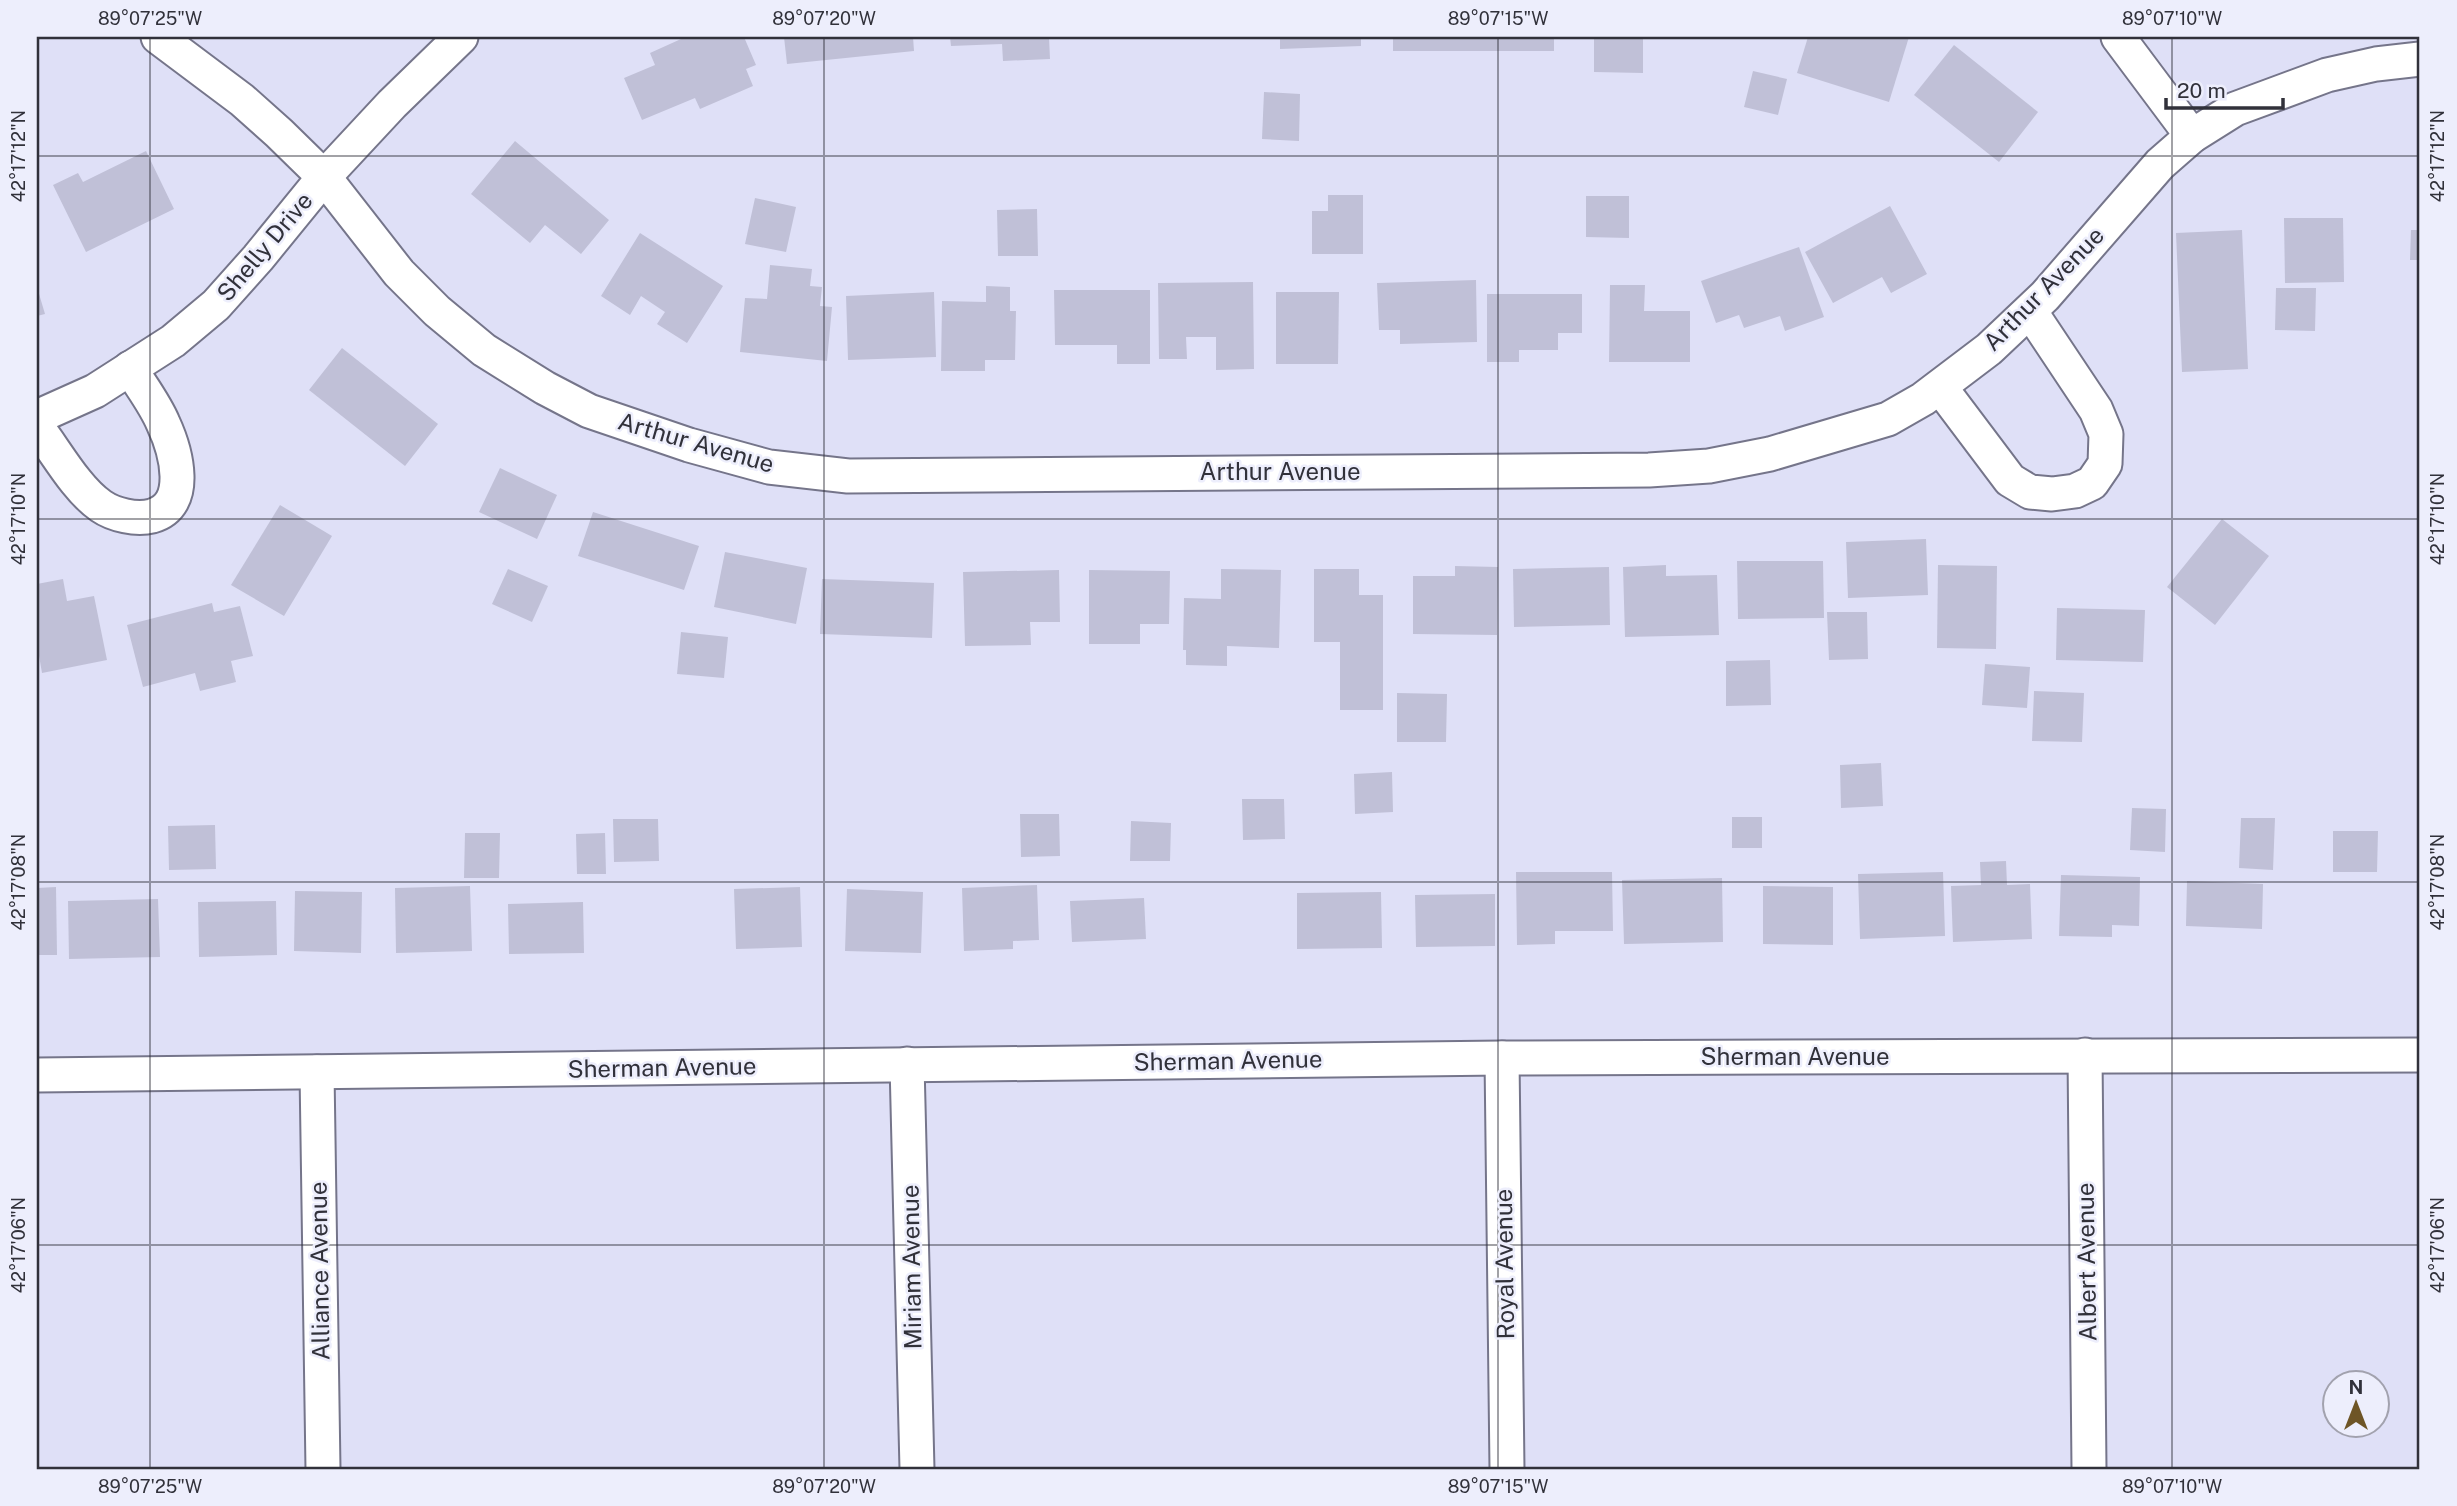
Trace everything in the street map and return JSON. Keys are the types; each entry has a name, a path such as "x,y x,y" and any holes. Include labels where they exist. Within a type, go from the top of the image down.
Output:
{"street":[{"name":"Arthur Avenue","path":"158,37 242,100 324,177 399,273 437,311 484,350 545,388 589,411 689,445 769,467 862,476 1649,470 1697,467 1770,454 1888,419 1940,387 1989,349 2030,311 2160,164 2192,135 2235,109 2326,75 2375,64 2420,59"},
{"name":"Shelly Drive","path":"37,416 95,391 173,341 216,305 324,177 391,104 461,37"},
{"path":"2118,37 2192,135"},
{"path":"1940,387 2010,480 2030,492 2052,494 2075,491 2092,483 2105,464 2106,434 2096,410 2030,311"},
{"path":"37,426 83,488 100,505 118,514 144,518 163,512 175,496 177,479 173,449 163,422 130,368"},
{"name":"Albert Avenue","path":"2085,1055 2089,1469"},
{"name":"Sherman Avenue","path":"37,1075 1502,1058 2420,1055"},
{"name":"Royal Avenue","path":"1502,1058 1507,1469"},
{"name":"Miriam Avenue","path":"907,1065 917,1469"},
{"name":"Alliance Avenue","path":"317,1072 323,1469"}],"building":[{"path":"680,37 744,37 756,65 746,69 753,86 700,109 695,98 642,120 624,78 655,65 650,53 681,39"},
{"path":"784,37 913,37 914,51 787,64"},
{"path":"950,37 1049,37 1050,59 1003,61 1002,44 951,46"},
{"path":"1250,37 1250,39 1160,39"},
{"path":"1280,37 1361,37 1361,46 1280,49"},
{"path":"1393,37 1554,37 1554,51 1393,51"},
{"path":"1594,37 1643,37 1643,73 1594,72"},
{"path":"1808,37 1909,37 1889,102 1797,73"},
{"path":"1954,45 2038,112 1999,162 1914,95"},
{"path":"1753,71 1787,79 1778,115 1744,107"},
{"path":"1264,92 1300,94 1299,141 1262,139"},
{"path":"515,141 609,220 581,254 545,225 530,243 471,194"},
{"path":"146,151 174,209 86,252 53,185 78,173 83,182"},
{"path":"1328,195 1363,195 1363,254 1312,254 1312,211 1328,211"},
{"path":"1586,196 1629,196 1629,238 1586,237"},
{"path":"755,198 796,207 786,252 745,244"},
{"path":"1890,206 1927,274 1891,293 1882,277 1833,303 1805,252"},
{"path":"1037,209 1038,256 998,256 997,210"},
{"path":"2284,218 2343,218 2344,282 2285,283"},
{"path":"2242,230 2248,369 2182,372 2176,233"},
{"path":"2411,230 2420,230 2420,260 2410,260"},
{"path":"640,233 723,286 687,343 657,324 665,312 641,296 630,315 601,296"},
{"path":"1799,247 1824,317 1785,331 1780,316 1744,328 1739,315 1716,323 1701,281"},
{"path":"770,265 812,269 810,286 822,287 820,306 832,307 827,361 740,352 745,298 767,299"},
{"path":"1476,280 1477,342 1400,344 1400,330 1379,330 1377,283"},
{"path":"1253,282 1254,369 1216,370 1216,337 1186,337 1187,359 1159,359 1158,283"},
{"path":"1610,285 1645,285 1644,311 1690,311 1690,362 1609,362"},
{"path":"986,286 1010,287 1010,311 1016,311 1015,360 985,360 985,371 941,371 942,301 986,302"},
{"path":"37,287 45,314 37,316"},
{"path":"2276,288 2316,288 2315,331 2275,330"},
{"path":"1054,290 1150,290 1150,364 1117,364 1117,345 1055,345"},
{"path":"934,292 936,357 848,360 846,296"},
{"path":"1276,292 1339,292 1338,364 1276,364"},
{"path":"1487,294 1582,294 1582,333 1558,333 1558,350 1519,350 1519,362 1487,362"},
{"path":"342,348 438,424 405,466 309,390"},
{"path":"500,468 557,495 537,539 479,512"},
{"path":"280,505 332,536 284,616 231,585"},
{"path":"593,512 699,546 684,590 578,556"},
{"path":"2222,519 2269,556 2215,625 2167,587"},
{"path":"1926,539 1928,595 1848,598 1846,542"},
{"path":"725,552 807,568 796,624 714,607"},
{"path":"1737,561 1823,561 1824,618 1738,619"},
{"path":"1666,565 1666,576 1717,575 1719,635 1625,637 1623,567"},
{"path":"1938,565 1997,566 1996,649 1937,648"},
{"path":"1455,566 1498,567 1497,635 1413,634 1413,576 1455,576"},
{"path":"1609,567 1610,625 1514,627 1513,569"},
{"path":"508,569 548,586 532,622 492,604"},
{"path":"1221,569 1281,570 1279,648 1227,646 1227,666 1186,665 1186,650 1183,650 1184,598 1221,599"},
{"path":"1314,569 1359,569 1359,595 1383,595 1383,710 1340,710 1340,642 1314,642"},
{"path":"1059,570 1060,622 1030,622 1031,645 965,646 963,572"},
{"path":"1089,570 1170,571 1169,624 1140,624 1140,644 1089,644"},
{"path":"63,579 67,601 94,596 107,660 42,673 37,644 37,584"},
{"path":"822,579 934,583 932,638 820,634"},
{"path":"212,603 214,612 240,606 253,656 231,661 236,682 200,691 195,673 143,687 127,625"},
{"path":"2057,608 2145,610 2143,662 2056,660"},
{"path":"1827,612 1867,612 1868,659 1829,660"},
{"path":"681,632 728,637 724,678 677,674"},
{"path":"1770,660 1771,705 1726,706 1726,661"},
{"path":"1985,664 2030,667 2027,708 1982,705"},
{"path":"2034,691 2084,693 2082,742 2032,741"},
{"path":"1397,693 1447,694 1446,742 1397,742"},
{"path":"1881,763 1883,806 1841,808 1840,765"},
{"path":"1392,772 1393,812 1355,814 1354,774"},
{"path":"1242,799 1284,799 1285,839 1243,840"},
{"path":"2132,808 2166,809 2165,852 2130,850"},
{"path":"1020,814 1059,814 1060,856 1021,857"},
{"path":"1732,817 1762,817 1762,848 1732,848"},
{"path":"2241,818 2275,818 2273,870 2239,868"},
{"path":"613,819 658,819 659,861 614,862"},
{"path":"1131,821 1171,823 1170,861 1130,861"},
{"path":"215,825 216,869 169,870 168,826"},
{"path":"2333,831 2378,831 2377,872 2333,872"},
{"path":"465,833 500,833 499,878 464,878"},
{"path":"605,833 606,874 577,874 576,834"},
{"path":"2006,861 2007,885 2030,884 2032,939 1953,942 1951,886 1981,885 1980,862"},
{"path":"1516,872 1612,872 1613,931 1555,931 1555,944 1517,945"},
{"path":"1943,872 1945,936 1860,939 1858,874"},
{"path":"2061,875 2140,877 2139,926 2112,925 2112,937 2059,936"},
{"path":"1722,878 1723,942 1624,944 1622,880"},
{"path":"2187,881 2263,884 2262,929 2186,926"},
{"path":"1037,885 1039,940 1013,941 1013,949 964,951 962,888"},
{"path":"470,886 472,951 396,953 395,888"},
{"path":"1763,886 1833,887 1833,945 1763,944"},
{"path":"56,887 57,955 37,955 37,888"},
{"path":"800,887 802,947 736,949 734,889"},
{"path":"847,889 923,892 921,953 845,951"},
{"path":"295,891 362,892 361,953 294,951"},
{"path":"1381,892 1382,948 1297,949 1297,893"},
{"path":"1495,894 1495,946 1416,947 1415,895"},
{"path":"1144,898 1146,939 1072,942 1070,901"},
{"path":"158,899 160,957 69,959 68,901"},
{"path":"276,901 277,955 199,957 198,902"},
{"path":"583,902 584,953 509,954 508,904"}]}
